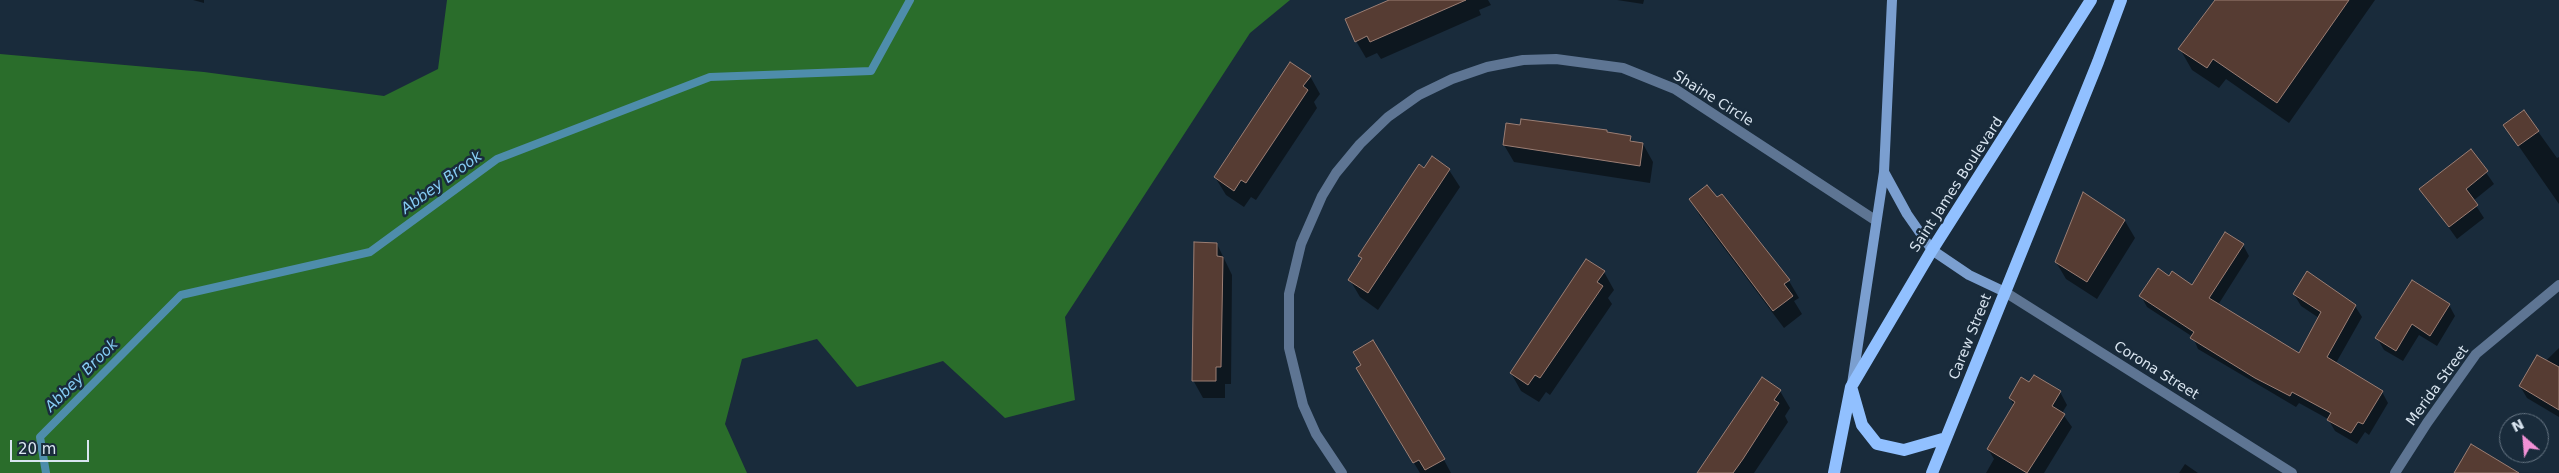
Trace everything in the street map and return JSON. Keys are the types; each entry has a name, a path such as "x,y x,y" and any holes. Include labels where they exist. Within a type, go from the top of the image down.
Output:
{"main road":[{"path":"1834,473 1851,388 1884,172 1892,0"},
{"name":"Saint James Boulevard","path":"1851,388 1932,250 2091,0"},
{"path":"2005,292 2098,62 2121,0"},
{"name":"Carew Street","path":"1884,172 1907,214 1932,250 1969,275 2005,292 1932,473"},
{"path":"1851,388 1862,424 1877,444 1904,450 1946,438"}],"street":[{"name":"Shaine Circle","path":"1342,473 1316,434 1303,404 1289,348 1289,294 1300,244 1322,196 1336,173 1360,144 1388,117 1419,95 1452,79 1487,67 1523,60 1556,58 1623,68 1675,89 1876,220"},
{"name":"Merida Street","path":"2395,473 2426,423 2476,354 2559,285"},
{"name":"Corona Street","path":"2005,292 2292,473"}],"green space":[{"path":"447,0 1290,0 1250,33 1065,317 1075,400 1005,418 943,361 857,387 817,339 742,359 725,424 747,473 0,473 0,54 204,72 384,96 438,69"}],"building":[{"path":"1389,0 1466,0 1370,42 1367,36 1355,42 1345,19"},
{"path":"2215,0 2349,0 2277,103 2213,59 2207,68 2178,49"},
{"path":"1290,62 1311,76 1303,86 1308,90 1246,183 1241,180 1234,191 1214,177"},
{"path":"2524,110 2539,131 2518,146 2503,125"},
{"path":"1521,119 1607,130 1607,132 1631,136 1630,141 1643,143 1640,166 1503,145 1506,123 1520,125"},
{"path":"2471,149 2488,171 2466,189 2478,205 2449,227 2419,189"},
{"path":"1432,156 1450,169 1368,293 1348,280 1362,258 1358,256 1419,164 1424,168"},
{"path":"1707,185 1717,197 1722,194 1790,280 1784,284 1793,296 1773,311 1689,199"},
{"path":"2083,192 2125,220 2087,282 2055,262"},
{"path":"2225,232 2244,244 2209,298 2299,353 2321,312 2293,294 2307,271 2356,305 2327,357 2383,391 2363,424 2358,422 2351,433 2327,420 2331,413 2292,392 2290,396 2255,378 2190,338 2194,332 2139,296 2158,268 2169,276 2172,271 2192,285"},
{"path":"1194,242 1217,243 1217,256 1223,257 1221,367 1216,367 1216,381 1192,381"},
{"path":"1586,259 1605,271 1597,282 1603,286 1540,378 1535,375 1528,385 1510,373"},
{"path":"2412,280 2450,304 2430,336 2412,324 2396,351 2375,338"},
{"path":"1373,340 1445,459 1425,470 1419,460 1413,463 1356,368 1361,365 1353,352"},
{"path":"2537,355 2559,367 2559,410 2519,386"},
{"path":"2034,375 2061,391 2052,406 2065,414 2027,473 1987,449 2015,402 2009,398 2021,377 2029,382"},
{"path":"1762,377 1781,390 1774,400 1779,403 1743,459 1733,473 1697,473"},
{"path":"2471,444 2499,461 2499,463 2502,463 2519,473 2454,473"}],"waterway":[{"name":"Abbey Brook","path":"46,473 40,437 181,295 370,252 497,159 710,77 871,71 910,0"}]}
